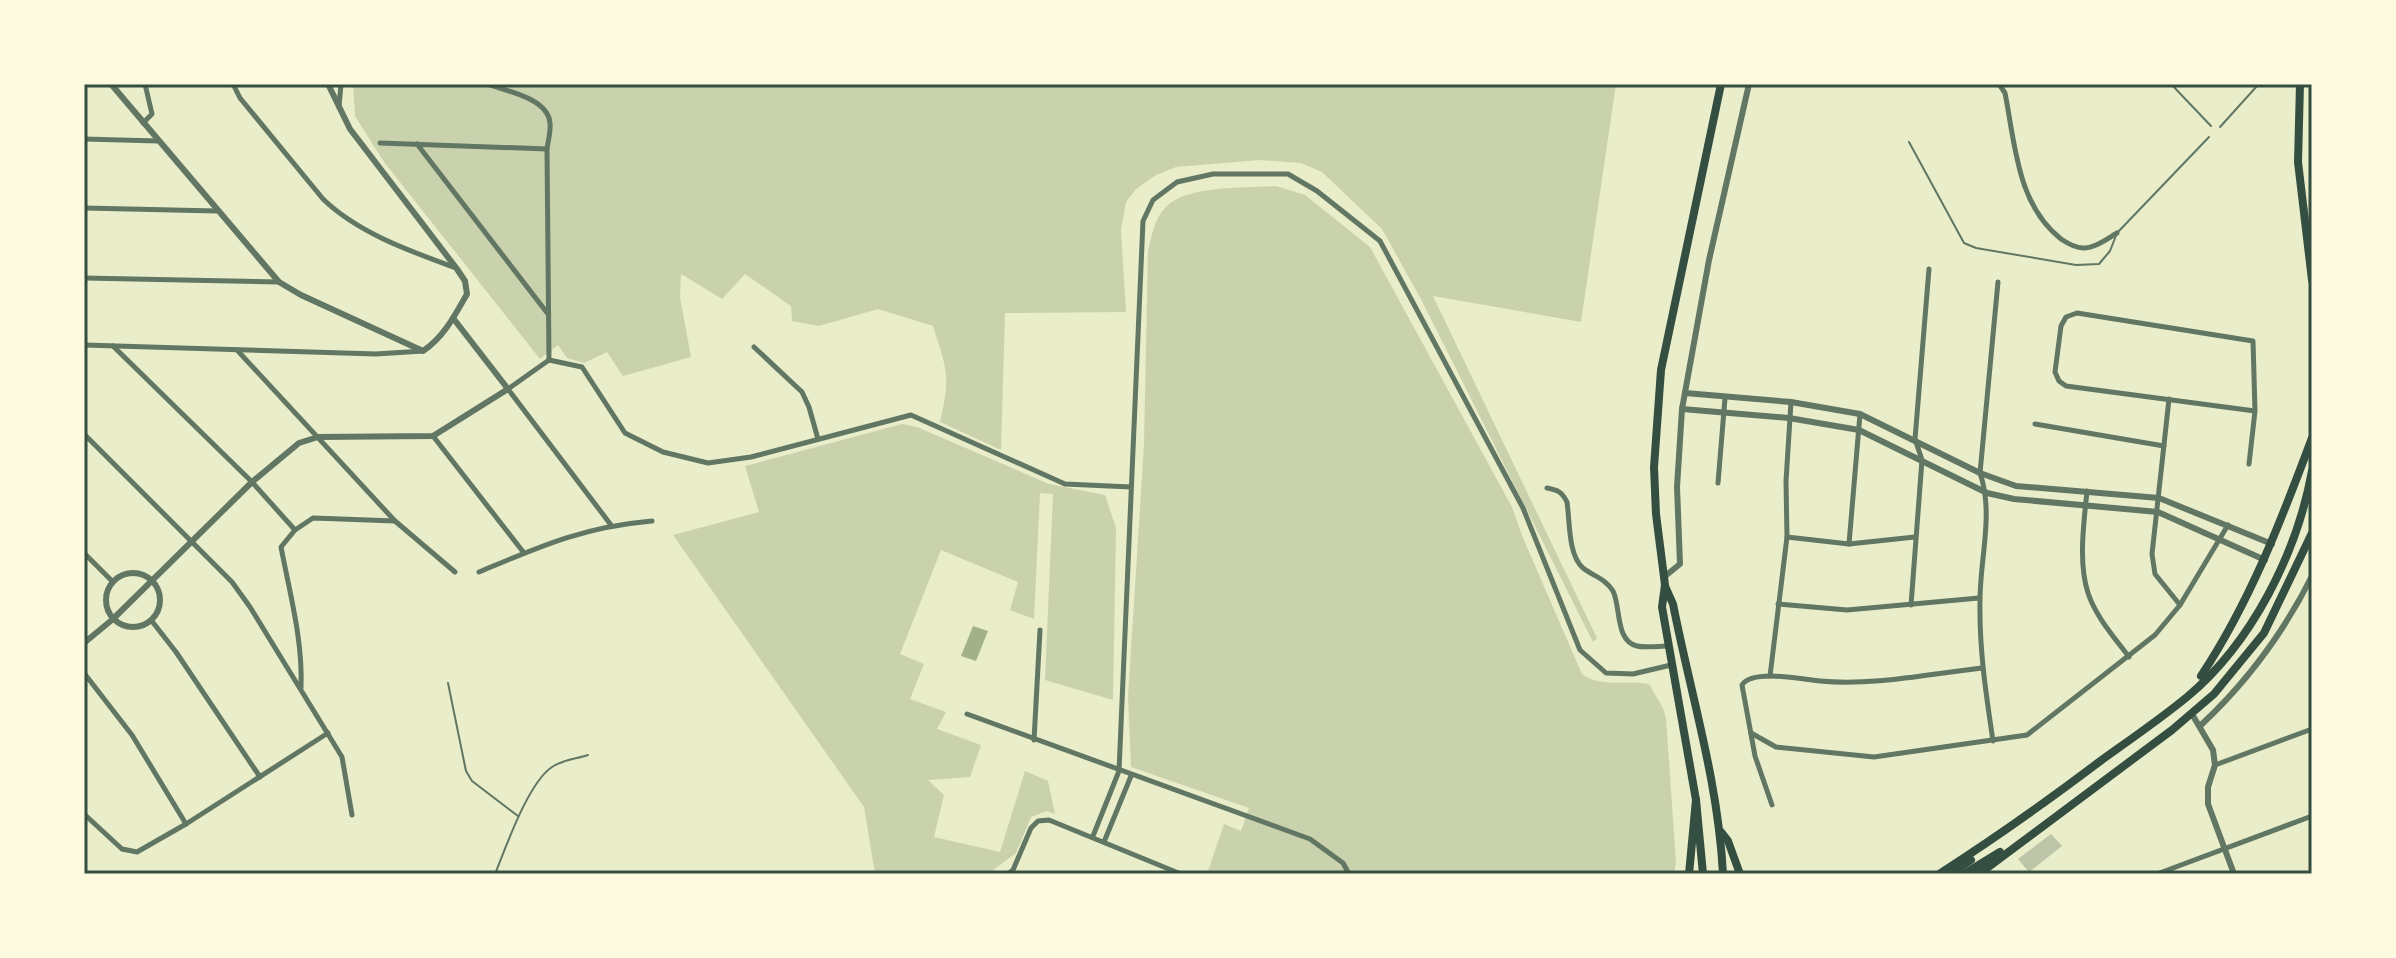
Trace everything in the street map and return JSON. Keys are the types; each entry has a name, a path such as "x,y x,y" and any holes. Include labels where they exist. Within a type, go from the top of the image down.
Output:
{"main road":[{"path":"1721,84 1661,370 1654,467 1656,514 1665,581 1703,732 1721,832 1723,874"},
{"path":"2300,84 2298,162 2312,280"},
{"path":"2189,696 2227,637 2265,560 2312,438"},
{"path":"1939,874 2006,832 2189,696 2234,647 2272,587 2299,522 2312,471"},
{"path":"1964,874 2018,843 2192,714 2239,666 2264,633 2312,533"},
{"path":"1665,581 1662,607 1696,800 1703,874"},
{"path":"1689,874 1696,800"},
{"path":"1721,832 1728,841 1740,874"},
{"path":"1950,874 1976,866 2006,832"}],"street":[{"path":"111,84 279,282 423,351"},
{"path":"143,123 152,114 145,84"},
{"path":"233,84 240,98 338,213 406,249 457,269"},
{"path":"84,345 376,354 423,351 435,344 467,294 465,281 350,129 328,84"},
{"path":"339,107 341,84"},
{"path":"487,84 536,102 550,121 547,149 549,360"},
{"path":"1665,581 1680,564 1677,487 1682,409 1709,260 1749,84"},
{"path":"1999,84 2005,93 2022,180 2032,206 2049,229 2068,244 2084,248 2117,233"},
{"path":"84,139 158,141"},
{"path":"380,143 547,149"},
{"path":"417,144 549,315"},
{"path":"1093,836 1119,771 1143,221 1153,200 1177,182 1213,174 1288,174 1317,191 1380,241 1523,508 1580,650 1606,673 1633,674 1672,665"},
{"path":"84,208 217,211"},
{"path":"1911,605 1922,460 1915,439 1929,269"},
{"path":"84,278 279,282"},
{"path":"1993,741 1982,668 1979,598 1987,493 1980,473 1998,282"},
{"path":"2249,464 2255,411 2253,341 2077,313 2066,317 2061,326 2055,372 2059,381 2066,386 2255,411"},
{"path":"453,318 611,525"},
{"path":"112,345 252,482 295,530"},
{"path":"754,347 802,392 818,439"},
{"path":"237,349 395,521 455,572"},
{"path":"84,643 113,619 252,482 299,443 318,437 433,436 549,360 582,367 625,433 663,452 708,463 751,457 911,415 1065,484 1131,487"},
{"path":"1685,393 1791,402 1860,414 1980,473 2016,486 2159,498 2272,544"},
{"path":"1718,483 1725,398"},
{"path":"2169,399 2152,554 2155,574 2180,605"},
{"path":"1770,676 1787,537 1791,402"},
{"path":"1682,409 1789,418 1859,430 1987,493 2014,499 2158,512 2265,560"},
{"path":"1849,544 1860,414"},
{"path":"2035,424 2164,446"},
{"path":"84,434 232,582 342,757 352,815"},
{"path":"433,436 524,553"},
{"path":"1547,488 1564,495 1575,557 1586,570 1611,587 1627,640 1636,646 1669,646"},
{"path":"2087,491 2083,567 2087,592 2099,615 2129,657"},
{"path":"300,689 302,667 297,627 281,547 295,530 313,518 395,521"},
{"path":"479,572 563,537 611,525 652,521"},
{"path":"1751,733 1776,747 1874,757 2027,735 2155,635 2180,605 2228,525"},
{"path":"1787,537 1849,544 1915,537"},
{"path":"84,553 113,582"},
{"path":"132,573 152,581 160,600 158,611 151,620 132,627 113,619 105,601 113,582 132,573"},
{"path":"2201,725 2238,689 2271,648 2291,618 2312,576"},
{"path":"1778,604 1847,610 1979,598"},
{"path":"151,620 260,777"},
{"path":"1034,740 1040,630"},
{"path":"1772,805 1755,756 1742,685 1750,677 1770,676 1847,684 1982,668"},
{"path":"84,673 132,735 186,824"},
{"path":"967,714 1310,839 1343,863 1349,874"},
{"path":"2192,714 2213,750 2215,765 2208,787 2208,804 2234,874"},
{"path":"2215,765 2310,729 2312,740"},
{"path":"84,814 128,852 137,852 328,733"},
{"path":"1104,842 1132,776"},
{"path":"2157,874 2312,816"},
{"path":"1008,874 1013,870 1031,828 1038,821 1049,820 1181,874"}],"lane":[{"path":"2171,84 2211,126"},
{"path":"2220,127 2257,86"},
{"path":"1909,142 1964,243 1976,248 2076,265 2099,264 2110,251 2117,233 2209,137"},
{"path":"448,683 466,771 472,781 519,817"},
{"path":"495,874 519,817 542,775 560,763 588,755"}],"shaded area":[{"path":"353,84 1616,84 1581,322 1433,296 1597,638 1593,642 1422,301 1382,229 1322,172 1301,163 1259,160 1176,167 1156,175 1136,189 1126,202 1121,230 1126,312 1005,313 1001,450 940,422 946,394 946,373 933,326 878,309 819,326 792,321 791,306 745,274 722,299 681,274 680,297 691,357 623,376 607,352 584,363 567,358 558,345 540,359 384,162 355,116"},
{"path":"1276,186 1305,195 1370,247 1512,507 1582,674 1597,681 1649,684 1663,708 1676,863 1674,874 1207,874 1224,824 1241,831 1249,808 1131,767 1128,697 1144,444 1148,251 1159,216 1177,199 1218,189"},
{"path":"902,424 917,427 1049,484 1105,495 1116,528 1113,700 1045,680 1053,494 1040,493 1034,619 1010,610 1018,582 941,550 900,654 924,664 910,699 946,712 937,729 981,745 970,777 928,780 944,795 934,837 1000,852 1025,771 1048,781 1055,814 1047,811 1031,817 1016,853 988,874 875,874 864,807 673,535 759,512 745,466"},
{"path":"973,626 988,631 976,661 961,656"}],"building":[{"path":"2051,834 2062,846 2029,872 2018,859"}]}
